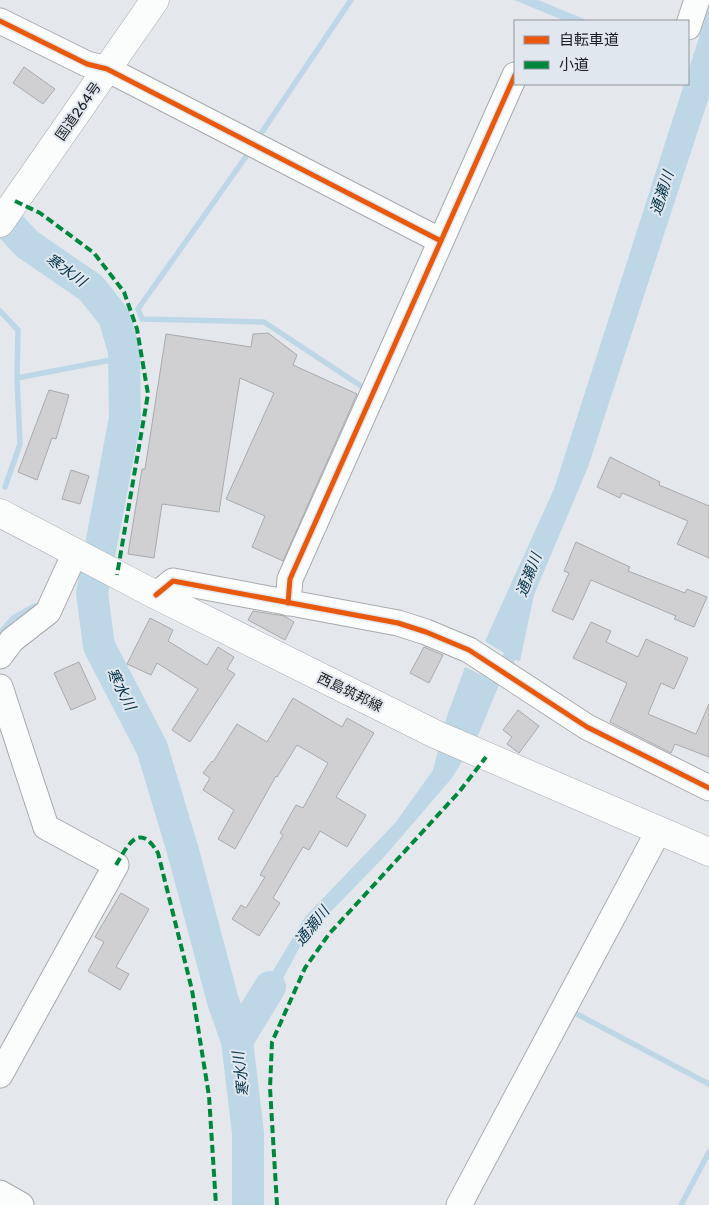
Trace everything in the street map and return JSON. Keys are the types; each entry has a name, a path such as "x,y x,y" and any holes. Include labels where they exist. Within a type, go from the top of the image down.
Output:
{"main road":[{"name":"国道264号","path":"0,223 155,0"},
{"name":"西島筑邦線","path":"0,513 156,595 435,734 658,832 709,852"}],"street":[{"path":"689,24 697,0"},
{"path":"0,21 87,64 107,69 441,241"},
{"path":"288,603 290,579 514,77"},
{"path":"0,656 12,640 48,612 75,553"},
{"path":"156,595 172,582 398,623 435,635 469,650 587,727 709,788"},
{"path":"0,688 46,826 116,866 0,1075"},
{"path":"459,1205 658,832"},
{"path":"0,1194 21,1205"}],"water":[{"path":"514,0 538,0 587,20 563,20"},
{"path":"709,6 709,97 588,467 534,595 520,661 515,660 499,685 479,733 452,778 385,856 304,939 269,1005 249,1033 243,1010 261,991 305,917 396,822 433,770 447,716 465,667 488,678 504,653 485,641 554,489 684,85 689,85 689,69"}],"building":[{"path":"24,67 55,89 43,104 13,83"},
{"path":"268,333 297,355 293,365 357,394 283,561 252,547 265,516 226,499 274,393 240,378 219,512 162,504 154,558 128,554 142,469 145,469 166,334 251,347 253,334"},
{"path":"49,390 69,395 56,439 52,438 37,480 18,472"},
{"path":"610,457 660,482 659,485 709,506 709,558 677,544 688,521 622,493 620,498 597,487"},
{"path":"71,470 89,476 80,504 62,499"},
{"path":"576,542 630,567 628,571 685,593 687,589 707,597 694,627 674,619 676,616 591,580 573,620 552,611 569,573 564,571"},
{"path":"253,611 284,616 294,622 285,640 248,620"},
{"path":"150,618 173,630 168,641 207,665 218,647 234,657 227,669 235,674 190,742 172,730 198,689 157,663 151,675 127,664"},
{"path":"591,622 611,631 606,642 638,657 646,639 688,658 674,689 661,683 648,714 696,734 709,704 709,757 675,744 671,753 610,722 627,683 573,658"},
{"path":"424,647 443,655 429,683 410,673"},
{"path":"79,662 96,699 71,710 54,673"},
{"path":"293,698 342,727 347,718 374,733 336,797 366,815 347,847 320,831 309,850 303,847 273,898 280,903 259,936 232,919 241,905 246,908 265,877 260,875 283,835 280,833 296,805 303,808 328,763 297,745 276,776 235,849 218,839 234,810 203,790 210,778 203,773 213,762 237,724 267,742"},
{"path":"518,710 539,726 519,753 507,744 512,737 503,730"},
{"path":"121,893 149,909 116,967 129,974 120,990 88,971 104,942 95,937"}],"waterway":[{"path":"258,138 351,0"},
{"path":"250,151 138,309 142,319 264,322 367,390"},
{"name":"寒水川","path":"0,215 27,244 91,288 114,317 124,351 125,418 92,593 99,646 152,748 183,851 223,1001 237,1041 248,1133 248,1205"},
{"path":"0,311 18,330 17,378 116,359 124,351"},
{"path":"5,487 20,444 17,378"},
{"path":"0,633 13,618 35,606"},
{"name":"通瀬川","path":"237,1041 270,987"},
{"path":"573,1012 709,1084"},
{"path":"681,1205 709,1152"}],"marked path":[{"path":"15,201 40,213 94,253 124,292 137,329 148,394 117,575"},
{"path":"277,1205 270,1088 272,1042 305,968 329,934 459,792 486,757"},
{"path":"116,865 134,839 140,837 151,844 158,853 192,990 209,1096 216,1205"}],"cycle path":[{"path":"0,21 87,64 107,69 441,241"},
{"path":"288,603 290,579 514,77"},
{"path":"156,595 173,581 398,623 426,632 469,650 587,727 709,788"}]}
